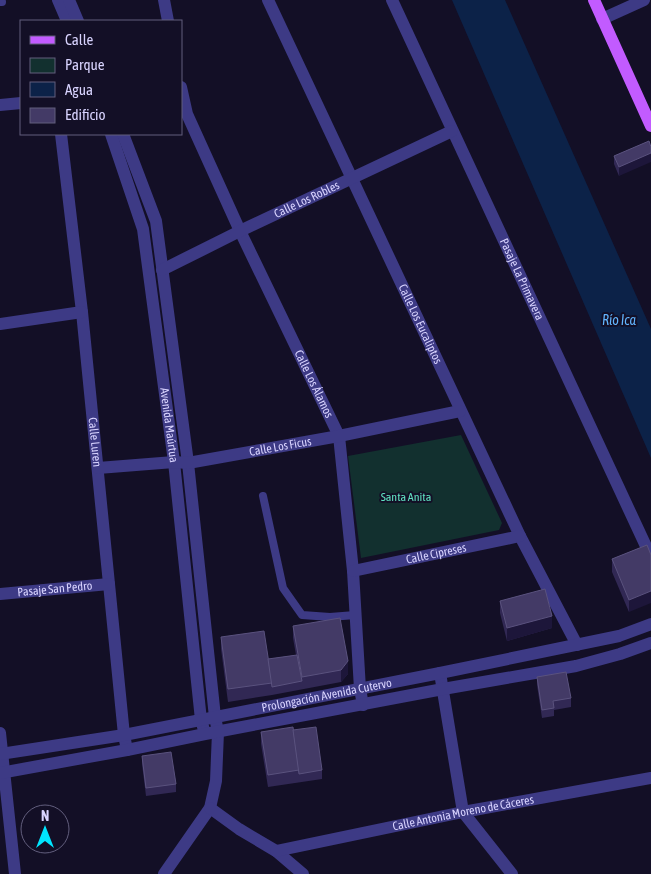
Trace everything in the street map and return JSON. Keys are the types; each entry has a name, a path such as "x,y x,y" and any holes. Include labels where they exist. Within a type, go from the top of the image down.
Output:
{"main road":[{"path":"594,0 651,125"}],"street":[{"path":"58,0 67,20"},
{"path":"69,0 78,20"},
{"path":"164,0 168,20"},
{"name":"Calle Los Eucaliptos","path":"268,0 460,411 520,536 577,645"},
{"name":"Pasaje La Primavera","path":"392,0 651,557"},
{"path":"602,19 644,0"},
{"name":"Calle Los Álamos","path":"182,92 187,114 240,231 339,436 353,571 360,689 363,705"},
{"path":"0,105 20,103"},
{"name":"Calle Los Robles","path":"162,270 452,131"},
{"name":"Calle Luren","path":"60,135 82,312 127,750"},
{"name":"Avenida Maúrtua","path":"111,135 143,229 174,462 201,720 211,733"},
{"name":"Avenida Maúrtua","path":"123,135 156,221 188,463 215,717 211,733"},
{"path":"0,324 82,312"},
{"name":"Calle Los Ficus","path":"98,468 174,462 188,463 339,436 460,411"},
{"name":"Calle Cipreses","path":"353,571 520,536"},
{"name":"Pasaje San Pedro","path":"0,594 109,584"},
{"name":"Prolongación Avenida Cutervo","path":"1,754 201,720 440,673 619,636 651,624"},
{"name":"Prolongación Avenida Cutervo","path":"2,773 443,689 576,666 651,643"},
{"path":"440,673 463,812 512,874"},
{"path":"0,733 2,773 15,874"},
{"path":"164,874 210,808 216,781 216,752 211,733"},
{"name":"Calle Antonia Moreno de Cáceres","path":"276,851 463,812 651,778"},
{"path":"210,808 239,829 276,851 303,874"}],"lane":[{"path":"263,496 283,588 302,614 330,617 356,615"}],"green space":[{"name":"Santa Anita","path":"461,435 502,523 499,530 361,558 348,456"}],"water":[{"name":"Río Ica","path":"452,0 505,0 651,329 651,458"}],"building":[{"path":"649,141 651,153 619,167 614,156"},
{"path":"647,545 651,555 651,591 629,600 612,559"},
{"path":"545,589 552,616 507,628 500,601"},
{"path":"340,618 348,661 341,670 302,677 293,626"},
{"path":"264,631 272,683 228,689 221,637"},
{"path":"297,655 302,681 272,687 268,659"},
{"path":"566,672 571,698 553,701 554,708 542,710 537,677"},
{"path":"293,727 299,770 268,775 261,732"},
{"path":"316,727 322,770 299,774 293,730"},
{"path":"171,752 176,784 146,788 142,756"}]}
